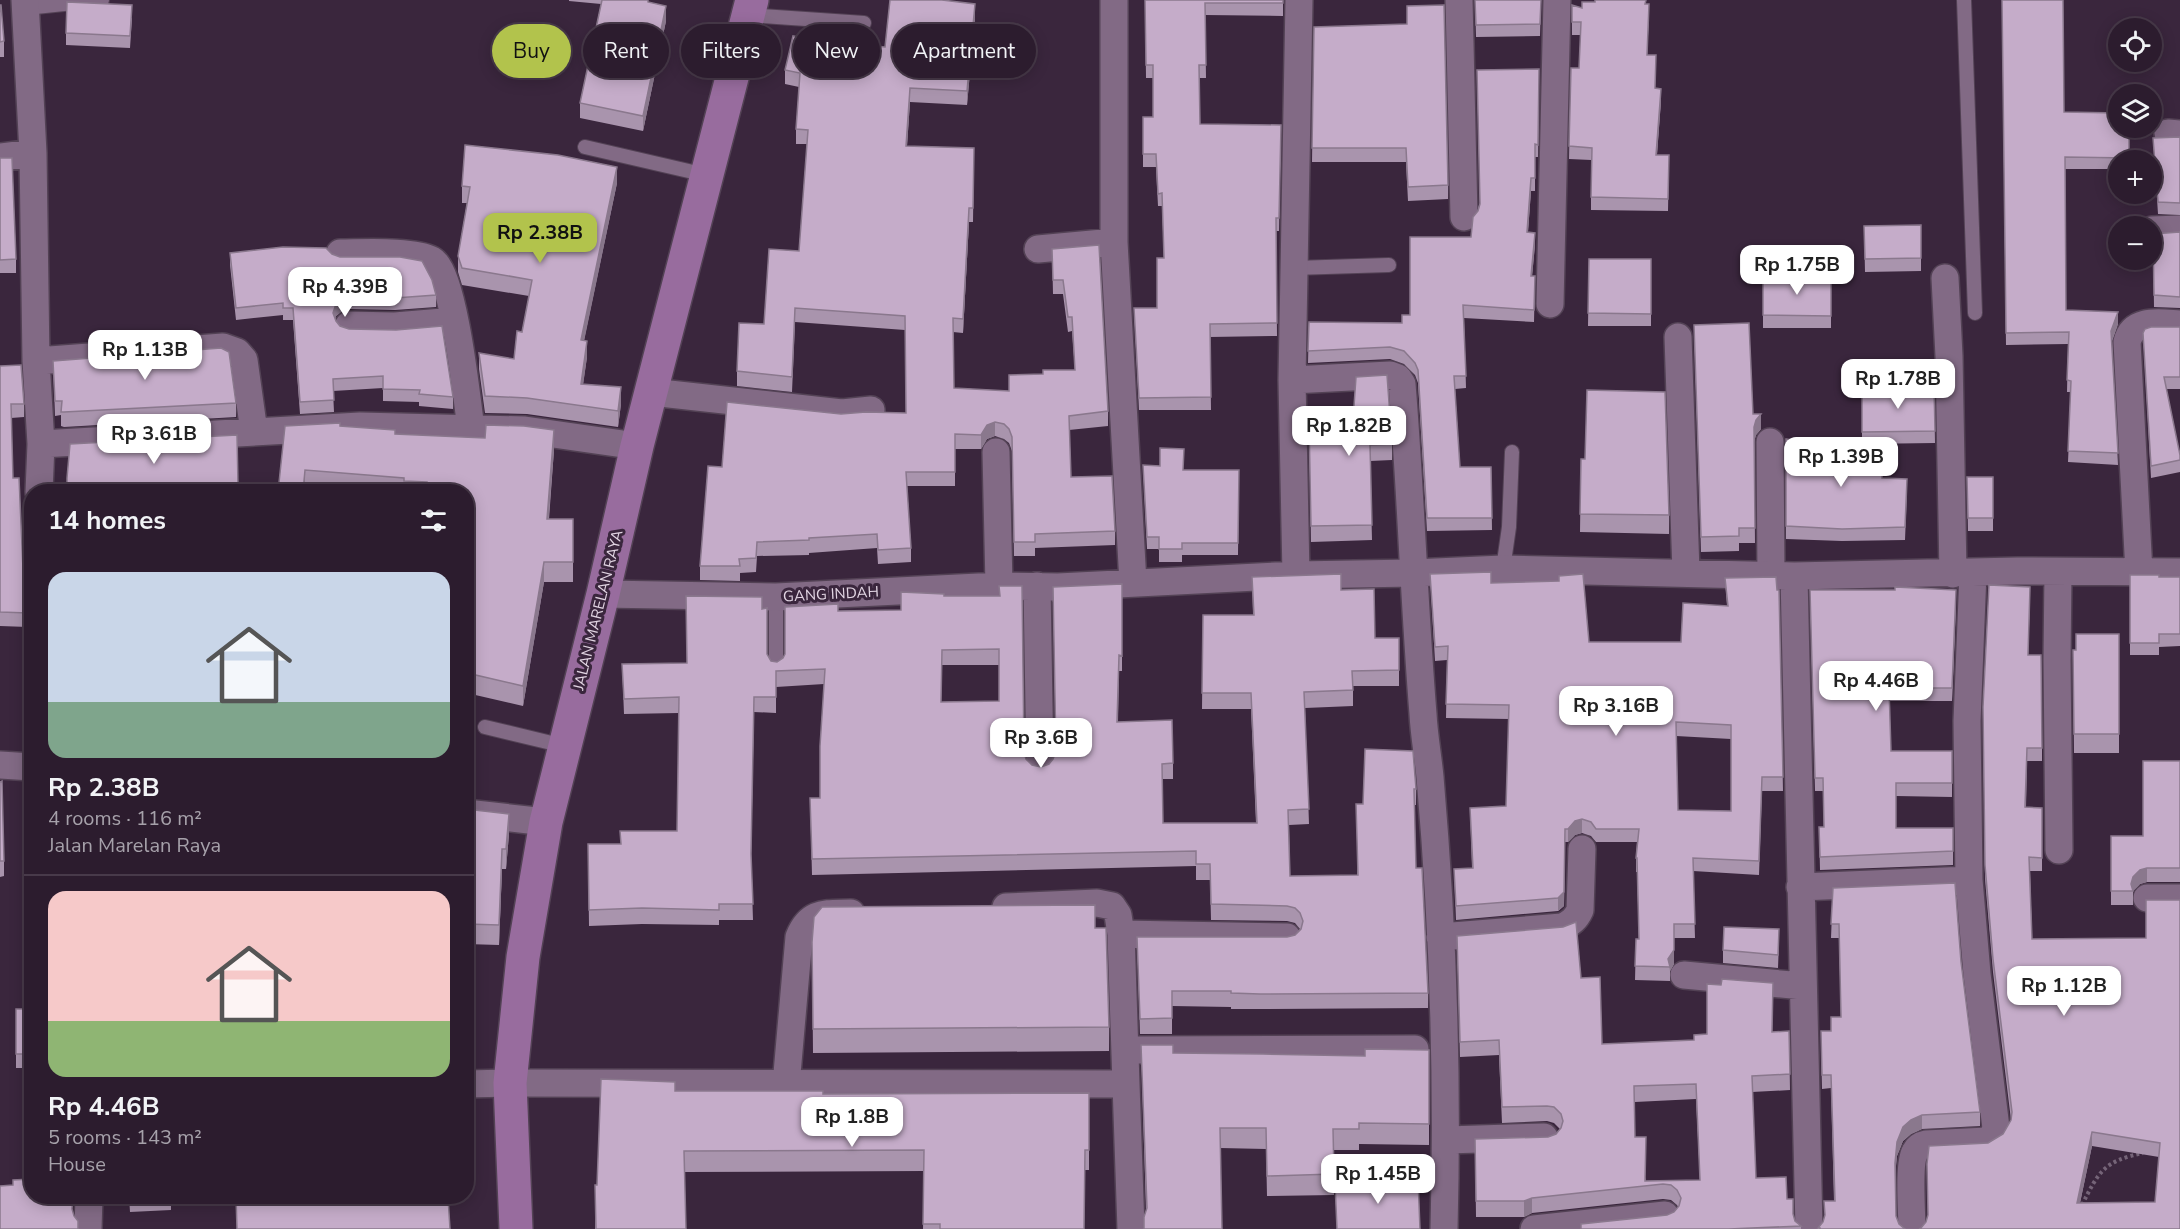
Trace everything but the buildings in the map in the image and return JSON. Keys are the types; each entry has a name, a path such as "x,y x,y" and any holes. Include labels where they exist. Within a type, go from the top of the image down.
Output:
{"main road":[{"name":"JALAN MARELAN RAYA","path":"516,1229 510,1083 525,947 546,822 637,446 749,8"}],"street":[{"path":"1114,0 1114,242 1133,583"},
{"path":"1296,575 1292,380 1299,0"},
{"path":"1459,0 1464,216"},
{"path":"1550,304 1557,0"},
{"path":"26,4 33,153 36,361 41,444 39,484"},
{"path":"0,157 33,153"},
{"path":"2162,230 2180,229"},
{"path":"1038,249 1114,242"},
{"path":"340,253 414,255 429,258 440,267 455,321 471,429"},
{"path":"1912,1229 1911,1194 1914,1153 1920,1146 1926,1144 1987,1141 1993,1136 1996,1128 1968,880 1963,573 1945,278"},
{"path":"349,325 395,326 455,321"},
{"path":"2139,573 2127,342 2128,336 2136,327 2145,323 2180,324"},
{"path":"1678,337 1686,572"},
{"path":"36,361 223,347 237,352 244,360 254,432"},
{"path":"1292,380 1390,375 1398,378 1402,384 1410,482 1413,573 1423,717 1430,777 1440,937 1447,1140 1444,1229"},
{"path":"651,392 842,413 871,410"},
{"path":"41,444 360,426 525,430 637,446"},
{"path":"1770,442 1783,575 1800,887 1809,1229"},
{"path":"996,452 999,586"},
{"name":"GANG INDAH","path":"603,594 776,597 999,586 1503,568 1783,575 2180,572"},
{"path":"2051,572 2056,660 2059,850"},
{"path":"1040,767 1048,586"},
{"path":"0,765 24,767"},
{"path":"474,814 546,822"},
{"path":"1440,937 1562,927 1570,923 1580,910 1582,849"},
{"path":"1800,887 1968,880"},
{"path":"2147,898 2180,898"},
{"path":"981,908 1106,904 1112,906 1118,915 1121,934 1126,1050 1131,1229"},
{"path":"786,1085 799,937 804,925 819,915 877,912"},
{"path":"1121,934 1287,937"},
{"path":"1684,975 1803,986"},
{"path":"1126,1050 1415,1048"},
{"path":"474,1084 1126,1084"},
{"path":"1447,1140 1547,1137"},
{"path":"88,1229 89,1204"},
{"path":"1534,1229 1665,1215"}],"lane":[{"path":"26,4 102,0"},
{"path":"1964,0 1975,313"},
{"path":"749,8 864,23"},
{"path":"585,147 706,175"},
{"path":"1294,268 1389,265"},
{"path":"1503,568 1509,527 1512,452"},
{"path":"776,597 776,669"},
{"path":"485,727 564,746"}],"path":[{"path":"2079,1211 2095,1179 2105,1167 2120,1157 2150,1152"}]}
